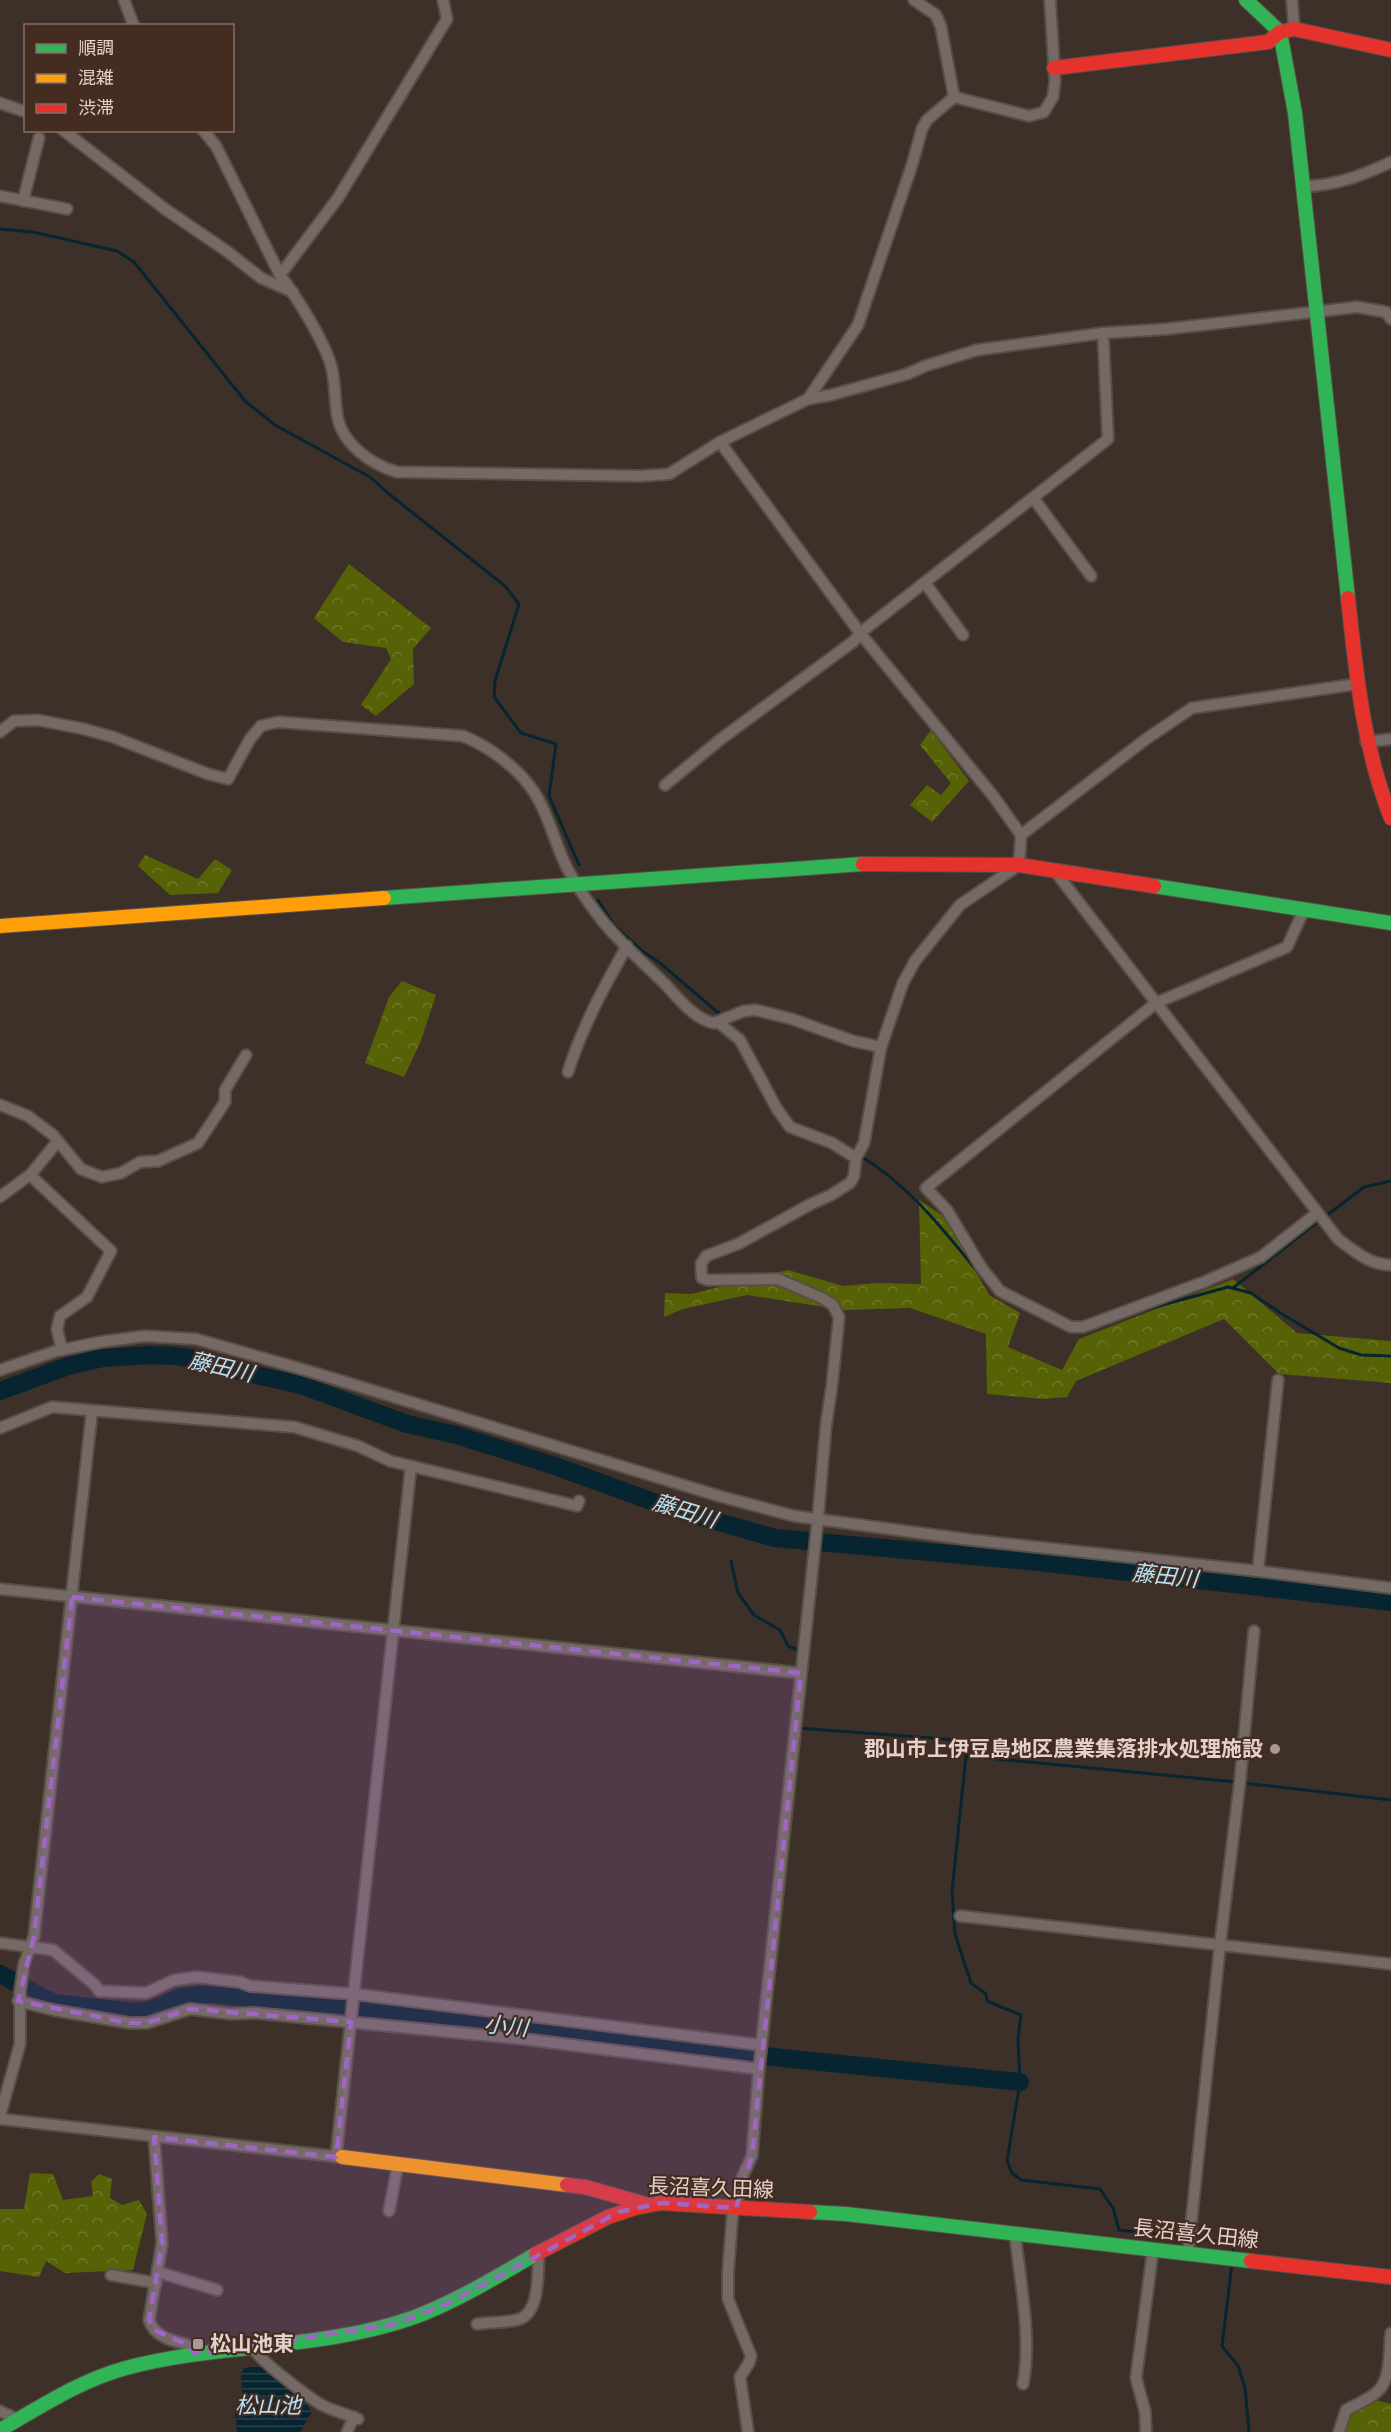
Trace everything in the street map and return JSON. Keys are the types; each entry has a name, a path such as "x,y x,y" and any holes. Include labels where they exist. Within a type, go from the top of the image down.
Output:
{"street":[{"path":"123,0 133,24"},
{"path":"280,275 338,198 447,18 443,0"},
{"path":"914,0 936,15 941,27 954,97"},
{"path":"954,97 1029,116 1044,112 1053,97 1054,68 1050,0"},
{"path":"1246,0 1280,32 1295,113 1357,684 1366,742 1375,780 1391,818"},
{"path":"1292,0 1294,29"},
{"path":"1054,68 1269,42 1280,32 1294,29 1391,50"},
{"path":"808,399 858,325 922,129 927,120 954,97"},
{"path":"0,103 24,111"},
{"path":"66,132 165,209 228,252 261,278 294,292"},
{"path":"205,132 216,146 280,275 294,292 330,361 335,382 337,414 342,428 361,454 382,467 397,472 530,472 640,476 669,474 720,442 808,399 907,374 977,350 1103,333 1167,329 1357,307 1386,312 1391,319"},
{"path":"23,201 39,138"},
{"path":"1302,186 1315,187 1364,175 1391,162"},
{"path":"0,196 67,209"},
{"path":"665,785 721,739 854,641 860,633 1108,439 1103,333"},
{"path":"720,442 860,633 994,797 1021,835 1019,865"},
{"path":"1034,499 1091,576"},
{"path":"925,583 963,636"},
{"path":"1021,835 1146,739 1192,708 1357,684"},
{"path":"0,732 14,721 38,720 73,727 113,737 208,774 228,779 250,739 261,726 278,722 463,736 501,759 525,781 536,794 568,868 606,926 680,1000 705,1020 714,1023 744,1011 756,1010 792,1019 853,1041 881,1047"},
{"path":"1366,742 1391,739"},
{"path":"0,926 876,863 1019,865 1391,923"},
{"path":"748,2432 740,2377 751,2356 732,2310 728,2292 735,2208 741,2180 752,2156 761,2045 839,1317 833,1305 822,1298 778,1279 708,1280 702,1278 700,1267 706,1256 738,1244 845,1187 854,1176 856,1158 864,1143 881,1047 903,983 915,961 960,905 1019,865"},
{"path":"1054,870 1316,1214 1338,1239 1363,1258 1383,1265 1391,1265"},
{"path":"1304,910 1287,947 1156,1003 926,1188 947,1210 981,1267 1000,1291 1052,1324 1071,1327 1083,1327 1204,1282 1261,1257 1316,1214"},
{"path":"568,1072 597,998 627,946"},
{"path":"718,1022 740,1040 777,1109 790,1127 832,1143 856,1158"},
{"path":"0,1105 28,1116 58,1141 81,1170 102,1176 121,1173 140,1162 159,1161 198,1143 225,1102 225,1090 246,1055"},
{"path":"0,1197 30,1175 58,1141"},
{"path":"30,1175 111,1251 87,1297 60,1316 57,1329 62,1350"},
{"path":"0,1370 62,1350 145,1336 196,1339 719,1496 794,1516 818,1517 983,1541 1391,1588"},
{"path":"1258,1571 1278,1380"},
{"path":"0,1428 52,1407 294,1426 411,1466 577,1506 579,1501"},
{"path":"92,1411 34,1936 24,1964 19,1996 20,2044 5,2076 0,2117 585,2187 645,2204"},
{"path":"339,2157 351,2022 411,1466"},
{"path":"0,1589 801,1673"},
{"path":"1188,2254 1220,1945 1240,1781 1254,1631"},
{"path":"960,1916 1391,1964"},
{"path":"0,1943 53,1950 95,1985 99,1991 146,1994 174,1980 197,1977 300,1991 354,1994 761,2045"},
{"path":"19,1996 53,2010 129,2023 147,2023 190,2009 231,2014 254,2013 524,2039 759,2069"},
{"path":"154,2136 162,2243 148,2320 154,2330 171,2340 188,2345 195,2354"},
{"path":"389,2211 398,2164"},
{"name":"長沼喜久田線","path":"0,2430 83,2385 124,2368 195,2354 348,2334 393,2325 450,2303 539,2253 619,2212 645,2204 846,2214 1391,2277"},
{"path":"1015,2234 1026,2346 1023,2384"},
{"path":"1146,2432 1145,2411 1136,2378 1153,2250"},
{"path":"477,2324 520,2319 528,2312 534,2302 539,2253"},
{"path":"111,2275 157,2278 217,2290"},
{"path":"1340,2432 1346,2410 1379,2391 1383,2384 1387,2375 1391,2333"},
{"path":"252,2347 264,2360 310,2397 323,2405 356,2418 347,2432"},
{"path":"0,2411 19,2420"}],"highlighted area":[{"path":"72,1597 801,1673 752,2156 736,2208 661,2203 619,2212 450,2303 393,2325 195,2354 188,2345 154,2330 149,2320 162,2243 154,2137 336,2157 351,2022 190,2009 147,2023 129,2023 18,2001 34,1936"}],"green space":[{"path":"349,564 431,628 413,649 414,684 376,716 361,705 391,659 386,648 343,642 314,618"},
{"path":"931,730 969,781 932,822 910,805 927,785 941,795 951,783 920,745"},
{"path":"145,855 198,879 215,859 232,870 218,893 170,895 138,866"},
{"path":"402,981 436,995 420,1043 404,1077 365,1063 389,997"},
{"path":"919,1200 946,1218 989,1295 1020,1313 1008,1347 1062,1370 1079,1339 1233,1279 1297,1333 1391,1341 1391,1383 1279,1374 1224,1319 1076,1381 1067,1397 1043,1399 987,1394 986,1334 910,1308 844,1310 747,1295 683,1309 664,1317 665,1293 691,1294 788,1270 843,1286 876,1283 921,1284"},
{"path":"30,2173 53,2174 63,2200 93,2196 91,2182 99,2174 112,2179 110,2198 122,2205 139,2200 147,2214 133,2270 65,2273 46,2261 39,2277 0,2271 0,2209 24,2209"},
{"path":"1376,2400 1391,2404 1391,2432 1343,2432 1351,2414"}],"water":[{"name":"松山池","path":"261,2365 290,2387 308,2407 311,2413 300,2432 237,2432 235,2409 242,2395 241,2373 244,2368"}],"waterway":[{"path":"0,229 33,232 117,251 134,262 245,401 275,425 370,477 505,586 519,604 495,681 494,697 521,733 556,744 549,796 579,865"},
{"path":"598,900 613,924 642,951 660,963 723,1017"},
{"path":"728,1022 742,1036"},
{"path":"754,1055 783,1110"},
{"path":"859,1155 879,1168 914,1199 946,1233 991,1288"},
{"path":"1326,1216 1364,1187 1391,1181"},
{"path":"1233,1288 1320,1220"},
{"path":"1144,1310 1228,1287 1251,1293 1339,1348 1361,1355 1391,1356"},
{"name":"藤田川","path":"0,1391 68,1366 103,1358 176,1356 202,1360 224,1368 301,1385 407,1424 456,1435 555,1466 673,1509 775,1538 1038,1562 1391,1602"},
{"path":"731,1561 738,1593 754,1615 780,1630 788,1646 801,1651"},
{"path":"798,1728 971,1741 966,1756 952,1892 955,1934 971,1983 986,1994 987,2001 1021,2015 1018,2039 1020,2082 1007,2161 1012,2173 1021,2180 1100,2189 1113,2208 1119,2230 1233,2243 1233,2252"},
{"path":"966,1756 1236,1782"},
{"path":"1243,1783 1391,1800"},
{"name":"小川","path":"0,1974 55,2003 135,2012 151,2010 181,1997 212,1994 782,2058 1020,2082"},
{"path":"1232,2264 1222,2346 1238,2366 1245,2388 1249,2432"}],"traffic: fast":[{"path":"1246,0 1280,32 1295,113 1348,598"},
{"path":"384,898 863,864"},
{"path":"1154,886 1391,923"},
{"path":"810,2212 846,2214 1251,2261"},
{"path":"0,2430 77,2387 126,2368 197,2354 342,2336 412,2318 460,2297 536,2254"}],"traffic: slow":[{"path":"0,926 384,898"},
{"path":"342,2157 567,2185"}],"traffic: jam":[{"path":"1054,68 1268,42 1280,32 1294,29 1391,50"},
{"path":"1348,598 1367,737 1381,791 1391,818"},
{"path":"863,864 1019,865 1154,886"},
{"path":"567,2185 585,2187 645,2204"},
{"path":"536,2254 608,2217 635,2208 661,2203 810,2212"},
{"path":"1251,2261 1391,2277"}],"place":[{"name":"郡山市上伊豆島地区農業集落排水処理施設","path":"1275,1749"},
{"name":"松山池東","path":"198,2344"}]}
